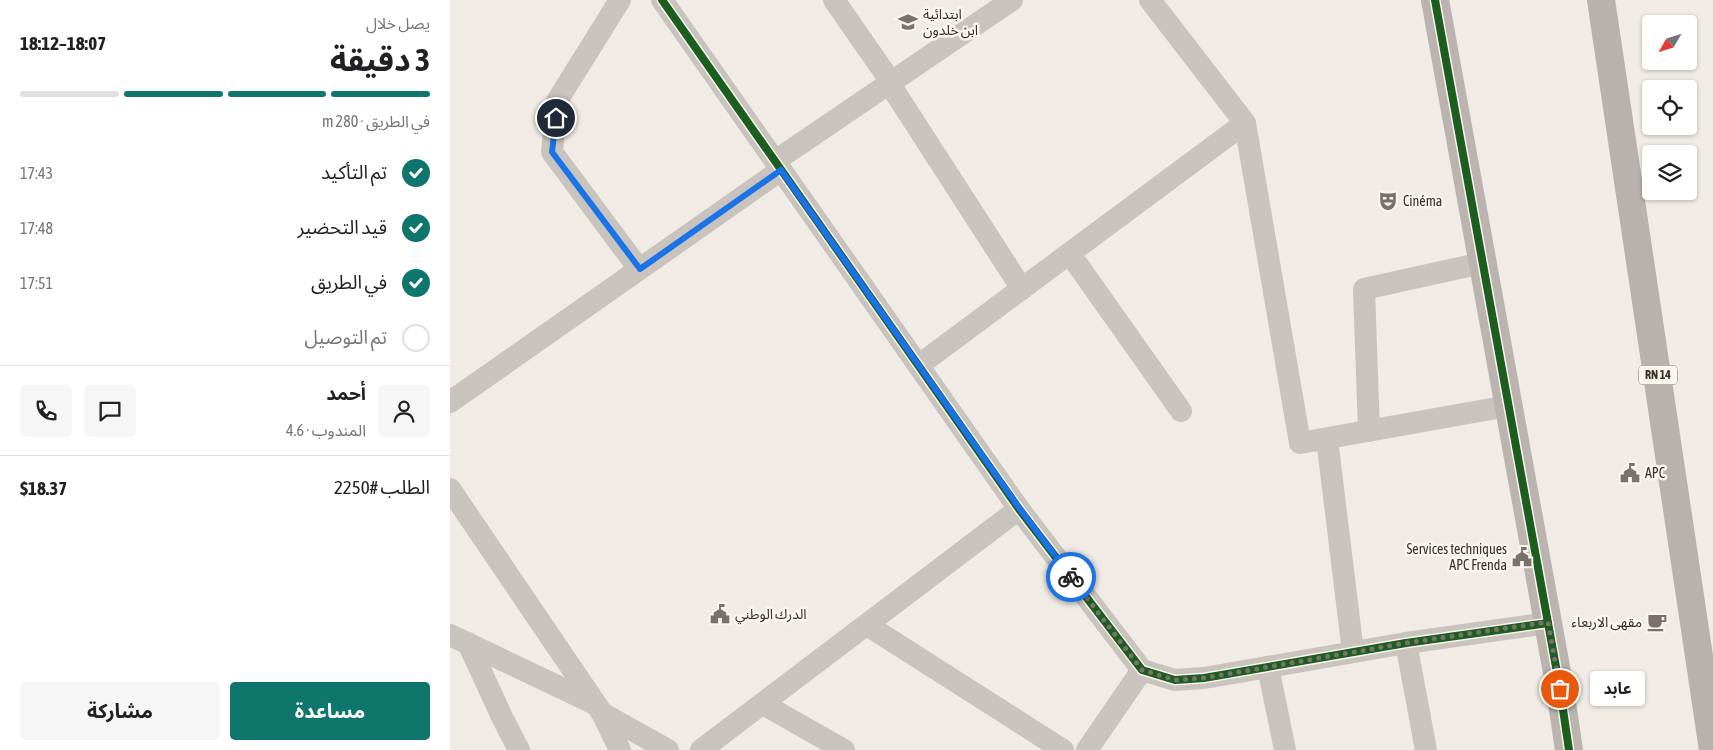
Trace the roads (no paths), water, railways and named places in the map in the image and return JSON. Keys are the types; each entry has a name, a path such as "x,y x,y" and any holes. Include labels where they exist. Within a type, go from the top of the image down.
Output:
{"main road":[{"name":"RN 14","path":"1601,0 1710,699 1713,750"}],"street":[{"path":"620,0 557,101 552,152 640,269"},
{"path":"662,0 1020,509 1142,670 1175,680 1204,678 1406,643 1548,622"},
{"path":"834,0 890,83 1022,289"},
{"path":"450,402 640,269 890,83 1012,0"},
{"path":"1150,0 1245,123 1300,443 1508,406"},
{"path":"1435,0 1560,689 1568,750"},
{"path":"919,365 1245,123"},
{"path":"1070,254 1181,411"},
{"path":"1369,431 1364,289 1482,263"},
{"path":"1327,439 1353,652"},
{"path":"450,489 599,709 620,750"},
{"path":"701,750 1020,509"},
{"path":"867,625 1063,750"},
{"path":"459,639 599,709 668,750"},
{"path":"459,639 519,750"},
{"path":"1406,643 1426,750"},
{"path":"1268,667 1284,750"},
{"path":"1087,750 1142,670"},
{"path":"763,704 844,750"}],"place":[{"name":"ابتدائية ابن خلدون","path":"908,22"},
{"name":"Cinéma","path":"1388,201"},
{"name":"APC","path":"1630,473"},
{"name":"Services techniques APC Frenda","path":"1522,557"},
{"name":"الدرك الوطني","path":"720,614"},
{"name":"مقهى الاربعاء","path":"1657,622"},
{"name":"عابد","path":"1560,689"}]}
